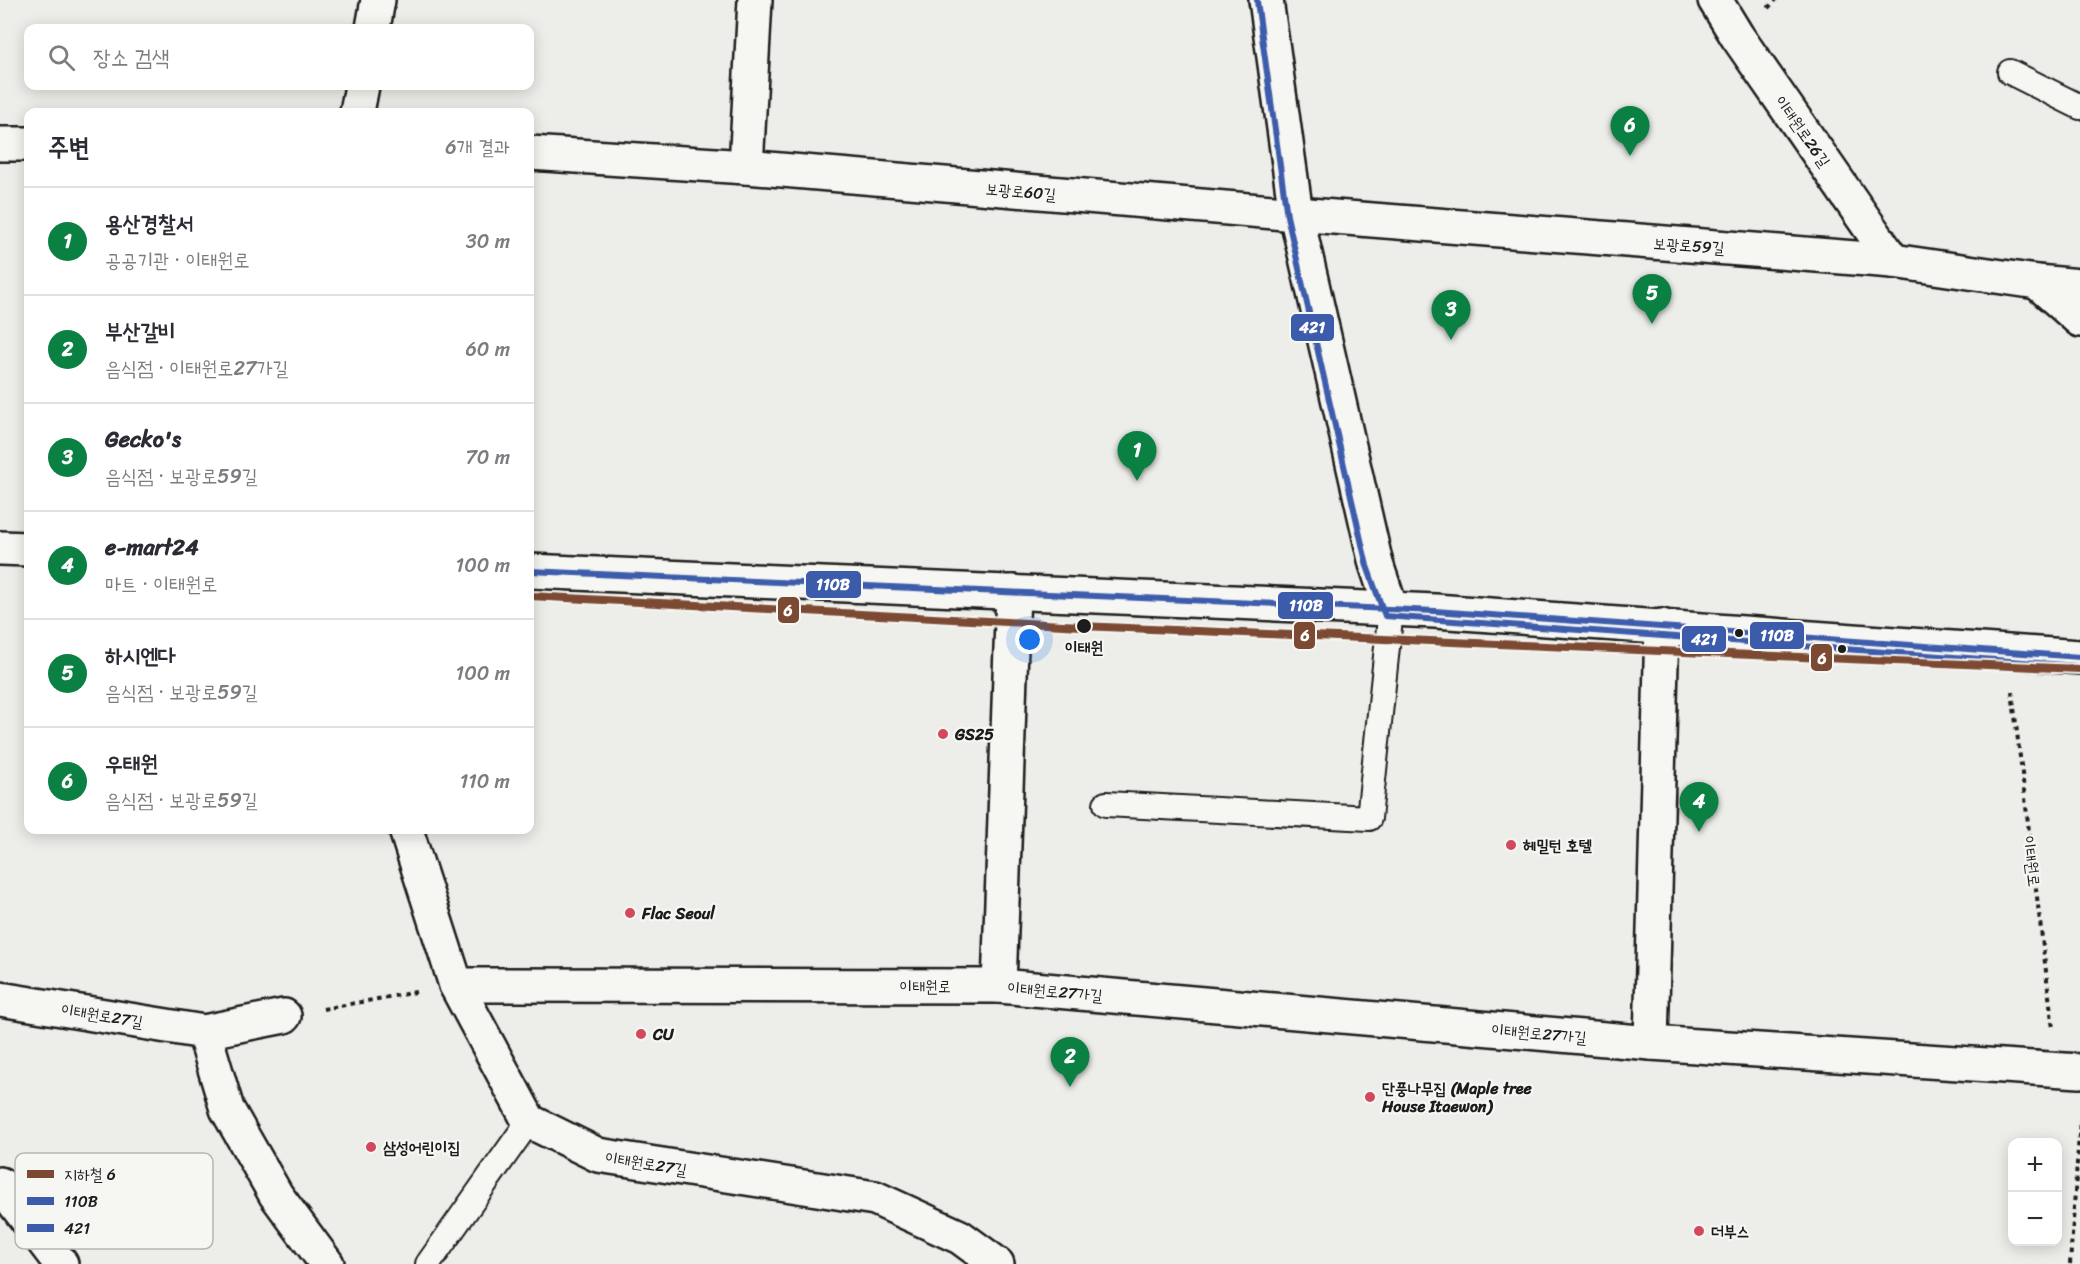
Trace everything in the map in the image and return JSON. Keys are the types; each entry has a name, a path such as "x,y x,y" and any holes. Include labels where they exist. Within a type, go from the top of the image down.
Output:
{"street":[{"path":"374,24 378,0"},
{"path":"746,167 755,0"},
{"path":"1266,0 1296,214 1376,564 1391,609"},
{"name":"이태원로26길","path":"1715,0 1737,36 1893,261"},
{"path":"358,108 361,90"},
{"path":"0,144 24,144"},
{"name":"보광로60길","path":"534,153 746,167 1296,214"},
{"name":"보광로59길","path":"1296,214 1893,261 2037,282 2080,285"},
{"path":"2037,282 2080,320"},
{"path":"0,548 24,549"},
{"path":"534,571 1391,609 1662,626 2080,657"},
{"path":"999,986 1012,592"},
{"path":"1651,1043 1662,626"},
{"path":"407,834 456,985 529,1121"},
{"name":"이태원로","path":"456,985 999,986"},
{"name":"이태원로27가길","path":"999,986 1651,1043 2069,1070"},
{"name":"이태원로27길","path":"0,999 204,1032 284,1016"},
{"path":"204,1032 227,1109 276,1195 327,1264"},
{"name":"이태원로27길","path":"529,1121 598,1155 876,1198 960,1237 997,1264"},
{"path":"0,1184 15,1204"},
{"path":"50,1249 61,1264"}],"lane":[{"path":"2010,72 2080,106"},
{"path":"1106,804 1369,818 1391,609"},
{"path":"428,1264 529,1121"}],"path":[{"name":"이태원로","path":"2013,653 2011,697 2069,1070"},
{"path":"284,1016 456,985"},
{"path":"2070,1264 2080,1120"}],"metro line":[{"name":"6","path":"534,596 1081,626 2080,669"}],"transit line":[{"name":"421","path":"1257,1 1287,216 1367,566 1385,616 2079,666"},
{"name":"110B","path":"534,571 1435,611 2080,657"}],"place":[{"name":"우태원","path":"1630,156"},
{"name":"하시엔다","path":"1652,324"},
{"name":"Gecko's","path":"1451,340"},
{"name":"용산경찰서","path":"1137,481"},
{"name":"이태원","path":"1084,626"},
{"name":"GS25","path":"943,734"},
{"name":"e-mart24","path":"1699,832"},
{"name":"헤밀턴 호텔","path":"1511,845"},
{"name":"Flac Seoul","path":"630,913"},
{"name":"CU","path":"641,1034"},
{"name":"부산갈비","path":"1070,1087"},
{"name":"단풍나무집 (Maple tree House Itaewon)","path":"1370,1097"},
{"name":"삼성어린이집","path":"371,1147"},
{"name":"더부스","path":"1699,1231"}]}
